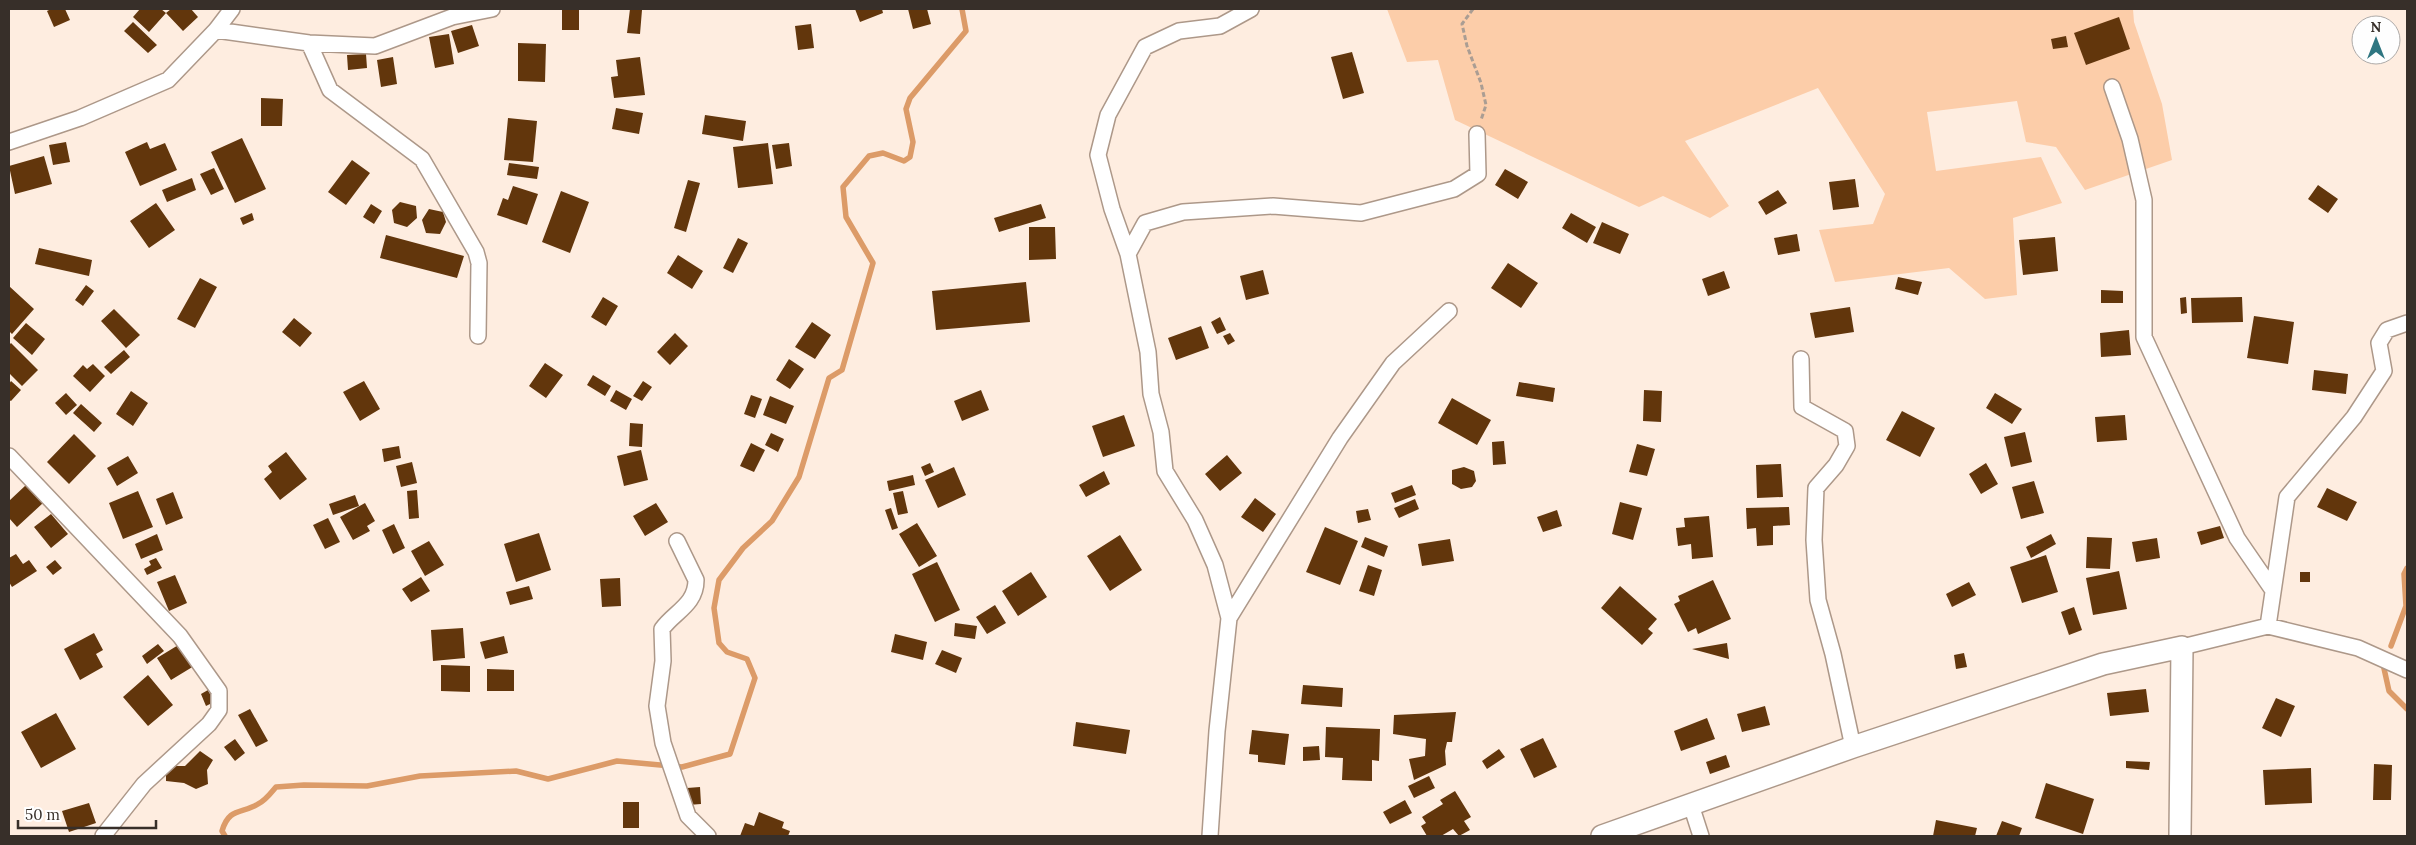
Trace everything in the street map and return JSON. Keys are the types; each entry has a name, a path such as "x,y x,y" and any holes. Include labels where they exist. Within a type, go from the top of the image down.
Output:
{"street":[{"path":"9,142 80,118 168,80 216,30 232,9"},
{"path":"216,30 309,42 376,46 452,17 492,9"},
{"path":"1210,836 1217,731 1229,618 1214,565 1195,520 1166,471 1161,432 1150,394 1148,352 1128,254 1112,209 1098,155 1108,115 1145,47 1179,31 1220,26 1250,9"},
{"path":"309,42 330,90 422,159 435,180 476,252 479,263 478,336"},
{"path":"2112,87 2130,139 2144,200 2144,337 2236,538 2272,589"},
{"path":"1128,254 1145,223 1183,212 1273,206 1360,214 1454,189 1478,174 1477,134"},
{"path":"1229,618 1340,438 1393,363 1449,311"},
{"path":"2268,626 2287,497 2354,417 2384,371 2379,344 2387,330 2407,324"},
{"path":"1801,359 1802,407 1844,431 1847,446 1836,465 1816,488 1814,540 1818,600 1833,654 1853,747"},
{"path":"9,456 180,636 218,691 218,710 209,724 144,784 103,836"},
{"path":"677,540 696,580 696,587 689,602 662,629 663,661 657,715 670,767 682,803 688,816 708,836"},
{"path":"1602,836 1853,747 2103,664 2268,626 2358,648 2407,670"},
{"path":"2180,836 2182,646"},
{"path":"1691,805 1701,836"}],"path":[{"path":"1473,9 1462,24 1486,105 1477,134"}],"shaded area":[{"path":"1387,9 2133,9 2134,22 2162,104 2172,160 2085,190 2056,147 2026,142 2017,101 1927,112 1936,171 2041,157 2062,203 2013,218 2017,295 1985,299 1949,268 1835,282 1819,230 1873,224 1885,194 1818,88 1685,141 1729,206 1710,218 1663,196 1639,207 1455,120 1438,60 1407,62"}],"building":[{"path":"51,9 65,9 70,20 54,27 47,11"},
{"path":"140,9 161,9 166,13 149,32 133,17"},
{"path":"171,9 191,9 198,17 183,31 166,13"},
{"path":"562,9 579,9 579,30 562,30"},
{"path":"630,9 642,10 640,34 627,33"},
{"path":"855,9 882,9 883,13 860,22"},
{"path":"908,9 927,9 931,24 913,29"},
{"path":"2119,17 2130,49 2086,65 2074,33"},
{"path":"133,22 157,45 148,53 124,31"},
{"path":"811,24 814,48 798,50 795,26"},
{"path":"472,25 479,46 458,53 451,31"},
{"path":"449,34 454,64 435,68 429,37"},
{"path":"2066,36 2068,47 2053,49 2051,39"},
{"path":"518,43 546,44 545,82 518,81"},
{"path":"1352,52 1364,93 1343,99 1331,57"},
{"path":"366,54 367,68 348,70 347,55"},
{"path":"393,57 397,84 381,87 377,60"},
{"path":"640,57 645,95 614,98 611,77 618,76 616,60"},
{"path":"261,98 283,99 282,126 261,126"},
{"path":"616,108 643,113 639,134 612,129"},
{"path":"705,115 746,121 743,141 702,134"},
{"path":"508,118 537,121 533,162 504,160"},
{"path":"242,138 266,189 235,203 211,152"},
{"path":"66,142 70,162 53,165 49,145"},
{"path":"147,142 150,149 165,143 177,170 140,186 125,152"},
{"path":"768,143 773,184 738,188 733,147"},
{"path":"789,143 792,166 776,169 772,145"},
{"path":"44,156 52,184 15,194 9,166"},
{"path":"352,160 370,173 346,205 328,192"},
{"path":"509,163 539,167 537,179 507,175"},
{"path":"214,168 224,189 211,195 200,174"},
{"path":"1505,169 1528,182 1518,199 1495,185"},
{"path":"192,178 196,190 167,202 162,190"},
{"path":"1855,179 1859,207 1833,210 1829,182"},
{"path":"688,180 700,183 686,232 674,228"},
{"path":"2318,185 2338,199 2328,213 2308,199"},
{"path":"513,186 538,194 527,225 497,215 503,198 508,200"},
{"path":"1778,190 1787,203 1766,215 1758,202"},
{"path":"561,191 589,202 570,253 542,242"},
{"path":"400,202 416,206 417,218 407,227 394,223 392,210"},
{"path":"156,203 175,230 149,248 130,221"},
{"path":"371,204 382,211 374,224 363,217"},
{"path":"1041,204 1046,218 999,232 994,218"},
{"path":"429,209 443,212 446,222 440,234 426,233 422,220"},
{"path":"252,213 254,220 243,225 240,218"},
{"path":"1571,213 1596,227 1587,243 1562,228"},
{"path":"1602,222 1629,234 1620,254 1593,243"},
{"path":"1029,227 1055,227 1056,259 1029,260"},
{"path":"1797,234 1800,251 1778,255 1774,238"},
{"path":"386,235 464,256 457,278 380,258"},
{"path":"2055,237 2058,271 2023,275 2019,240"},
{"path":"738,238 748,243 733,273 723,268"},
{"path":"39,248 92,260 89,276 35,264"},
{"path":"678,255 703,271 692,289 667,273"},
{"path":"1508,263 1538,283 1521,308 1491,288"},
{"path":"1263,270 1269,294 1246,300 1240,276"},
{"path":"1724,271 1730,288 1708,296 1702,279"},
{"path":"1898,277 1922,282 1918,295 1895,289"},
{"path":"200,278 217,287 195,328 177,319"},
{"path":"1026,282 1030,322 936,330 932,291"},
{"path":"86,285 94,291 83,306 75,300"},
{"path":"9,286 34,309 12,334 9,331"},
{"path":"2101,290 2123,291 2123,303 2101,303"},
{"path":"603,297 618,306 606,326 591,317"},
{"path":"2186,297 2187,313 2181,314 2180,298"},
{"path":"2242,297 2243,322 2192,323 2191,298"},
{"path":"1850,307 1854,332 1815,338 1810,313"},
{"path":"114,309 140,335 126,348 101,321"},
{"path":"2254,316 2294,322 2288,364 2247,358"},
{"path":"1220,317 1226,330 1217,334 1211,322"},
{"path":"294,318 312,333 300,347 282,332"},
{"path":"812,322 831,335 815,359 795,347"},
{"path":"26,323 45,339 32,355 13,338"},
{"path":"1201,326 1209,348 1176,360 1168,338"},
{"path":"2129,330 2131,355 2101,357 2100,333"},
{"path":"675,333 688,346 670,365 657,352"},
{"path":"1230,333 1235,341 1228,345 1223,336"},
{"path":"11,343 38,370 22,386 9,375 9,345"},
{"path":"124,350 130,357 111,374 104,367"},
{"path":"789,359 804,369 790,389 776,380"},
{"path":"545,363 563,375 546,398 529,386"},
{"path":"93,364 105,376 90,392 73,376 83,365 87,369"},
{"path":"2314,370 2348,374 2346,394 2312,390"},
{"path":"593,375 611,386 605,396 587,385"},
{"path":"11,381 21,390 11,401 9,400 9,384"},
{"path":"364,381 380,409 360,421 343,392"},
{"path":"643,381 652,387 642,401 633,396"},
{"path":"1519,382 1555,388 1553,402 1516,396"},
{"path":"616,390 632,399 626,410 610,401"},
{"path":"981,390 989,410 962,421 954,401"},
{"path":"1644,390 1662,391 1661,422 1643,421"},
{"path":"131,391 148,403 133,426 116,414"},
{"path":"66,393 77,405 66,415 55,403"},
{"path":"1995,393 2022,409 2012,424 1986,408"},
{"path":"751,395 762,399 755,418 744,414"},
{"path":"770,396 794,406 786,424 763,415"},
{"path":"1452,398 1491,420 1477,445 1438,423"},
{"path":"81,404 102,423 94,432 73,413"},
{"path":"1902,411 1935,428 1920,457 1886,440"},
{"path":"1124,415 1135,446 1103,457 1092,426"},
{"path":"2125,415 2127,440 2097,442 2095,417"},
{"path":"630,423 643,424 642,447 629,446"},
{"path":"2025,432 2032,462 2011,467 2004,437"},
{"path":"771,433 784,439 778,452 765,445"},
{"path":"74,434 96,456 69,484 47,462"},
{"path":"1504,441 1506,464 1493,465 1492,442"},
{"path":"751,443 765,450 754,472 740,466"},
{"path":"1637,444 1655,449 1647,476 1629,472"},
{"path":"399,446 401,458 384,462 382,449"},
{"path":"641,450 648,480 624,486 617,456"},
{"path":"286,452 307,479 280,500 264,479 272,472 268,466"},
{"path":"1227,455 1242,473 1220,491 1205,474"},
{"path":"128,456 138,473 117,486 107,468"},
{"path":"412,462 417,483 401,487 396,466"},
{"path":"930,463 934,472 925,476 921,467"},
{"path":"1986,463 1998,484 1981,494 1969,474"},
{"path":"1781,464 1783,497 1757,498 1756,465"},
{"path":"954,467 966,495 938,508 925,480"},
{"path":"1464,467 1474,471 1476,481 1472,487 1461,489 1452,484 1452,470"},
{"path":"1104,471 1110,484 1086,497 1079,485"},
{"path":"913,475 915,485 889,491 887,481"},
{"path":"2034,481 2044,513 2021,519 2012,487"},
{"path":"26,485 43,503 17,527 9,518 9,501"},
{"path":"1412,485 1416,495 1395,503 1391,493"},
{"path":"2327,488 2357,502 2347,521 2317,507"},
{"path":"417,490 419,518 409,519 407,491"},
{"path":"138,491 153,527 123,539 109,503"},
{"path":"903,491 908,513 898,515 893,493"},
{"path":"173,492 183,518 166,525 156,499"},
{"path":"355,495 359,506 333,515 329,504"},
{"path":"1255,498 1276,514 1263,532 1241,517"},
{"path":"1415,499 1419,509 1399,518 1394,508"},
{"path":"1620,502 1642,508 1633,540 1612,534"},
{"path":"365,503 375,521 367,526 370,531 353,540 340,517"},
{"path":"656,503 668,522 645,536 633,516"},
{"path":"1789,507 1790,525 1773,526 1773,545 1757,546 1756,528 1747,529 1746,508"},
{"path":"891,508 898,528 892,530 885,510"},
{"path":"1368,509 1371,520 1358,523 1356,511"},
{"path":"1557,510 1562,526 1543,532 1537,517"},
{"path":"51,514 68,534 51,548 34,527"},
{"path":"1709,516 1713,557 1692,559 1691,544 1678,546 1676,528 1685,527 1684,518"},
{"path":"328,518 340,542 325,549 313,525"},
{"path":"917,523 937,556 919,567 899,534"},
{"path":"394,524 405,548 393,554 382,530"},
{"path":"2220,526 2224,538 2201,545 2197,532"},
{"path":"1325,527 1358,541 1340,585 1306,572"},
{"path":"539,533 551,570 516,582 504,544"},
{"path":"157,534 163,550 141,559 135,544"},
{"path":"2051,534 2056,544 2031,558 2026,547"},
{"path":"1120,535 1142,570 1110,591 1087,556"},
{"path":"1365,537 1388,546 1384,557 1361,547"},
{"path":"2087,537 2112,538 2110,569 2086,568"},
{"path":"2157,538 2160,558 2136,562 2132,542"},
{"path":"1450,539 1454,561 1422,566 1418,544"},
{"path":"429,541 444,565 425,576 411,551"},
{"path":"16,554 23,564 29,560 37,571 12,587 9,582 9,558"},
{"path":"2046,555 2058,592 2022,603 2010,567"},
{"path":"156,558 162,568 147,575 144,569 151,565 149,561"},
{"path":"55,560 62,568 53,575 46,567"},
{"path":"937,562 960,610 935,622 912,574"},
{"path":"1368,565 1382,570 1374,596 1359,591"},
{"path":"2119,571 2127,609 2093,615 2086,578"},
{"path":"1031,572 1047,597 1018,616 1002,591"},
{"path":"2300,572 2310,572 2310,582 2300,582"},
{"path":"175,575 187,603 169,611 157,582"},
{"path":"421,577 430,591 411,602 402,589"},
{"path":"620,578 621,606 602,607 600,579"},
{"path":"1713,580 1731,619 1698,634 1696,628 1688,632 1674,604 1680,601 1678,596"},
{"path":"1969,582 1976,595 1952,607 1946,594"},
{"path":"529,586 533,599 510,605 506,592"},
{"path":"1620,586 1657,619 1648,629 1653,633 1642,645 1601,608"},
{"path":"995,605 1006,623 987,634 976,617"},
{"path":"2074,607 2082,630 2069,635 2061,612"},
{"path":"955,623 977,626 975,639 954,636"},
{"path":"463,628 465,658 433,661 431,630"},
{"path":"94,633 103,650 96,654 103,667 80,680 64,649"},
{"path":"895,634 927,642 923,660 891,652"},
{"path":"504,636 508,653 485,659 480,642"},
{"path":"1727,643 1729,659 1692,649"},
{"path":"158,644 164,651 147,664 142,656"},
{"path":"180,644 194,666 171,680 157,658"},
{"path":"942,650 962,658 956,673 935,664"},
{"path":"1964,653 1967,667 1956,669 1954,655"},
{"path":"441,665 470,666 470,692 441,691"},
{"path":"487,669 514,670 514,691 487,691"},
{"path":"148,675 173,705 148,726 123,697"},
{"path":"1303,685 1343,688 1342,707 1301,704"},
{"path":"2146,689 2149,712 2110,716 2107,693"},
{"path":"208,690 214,702 206,706 201,694"},
{"path":"2276,698 2295,706 2281,737 2262,728"},
{"path":"1765,706 1770,725 1742,732 1737,714"},
{"path":"250,709 268,741 256,747 238,715"},
{"path":"1456,712 1452,742 1447,742 1445,751 1446,765 1414,780 1409,759 1425,756 1426,739 1393,734 1394,715"},
{"path":"56,713 76,749 41,768 21,732"},
{"path":"1707,718 1715,739 1681,751 1674,731"},
{"path":"1076,722 1130,730 1126,754 1073,746"},
{"path":"1326,727 1380,729 1379,761 1372,760 1372,781 1342,780 1343,758 1325,757"},
{"path":"1252,730 1289,734 1285,765 1258,762 1258,755 1249,754"},
{"path":"1543,738 1557,767 1534,778 1520,749"},
{"path":"235,739 245,753 235,761 224,747"},
{"path":"1319,746 1320,760 1303,761 1303,747"},
{"path":"1499,749 1505,757 1487,769 1482,761"},
{"path":"200,751 213,760 207,770 208,784 196,789 184,783 166,781 166,766 185,766"},
{"path":"1726,755 1730,767 1710,774 1706,762"},
{"path":"2126,761 2150,762 2149,770 2126,768"},
{"path":"2374,764 2392,765 2391,800 2373,800"},
{"path":"2311,768 2312,803 2265,805 2263,770"},
{"path":"1429,776 1435,788 1414,798 1408,786"},
{"path":"2046,783 2094,799 2083,834 2035,818"},
{"path":"700,787 701,804 688,805 687,788"},
{"path":"1455,791 1471,817 1464,821 1470,830 1459,836 1453,829 1441,836 1427,836 1421,826 1426,823 1422,817 1443,804 1440,800"},
{"path":"1405,800 1412,813 1390,824 1383,812"},
{"path":"623,802 639,802 639,828 623,828"},
{"path":"89,803 96,823 69,832 62,811"},
{"path":"759,812 784,822 782,828 790,831 788,836 740,836 745,823 754,826"},
{"path":"1936,820 1977,828 1975,836 1933,836"},
{"path":"2002,821 2022,828 2019,836 1996,836"}],"waterway":[{"path":"225,836 222,831 228,818 237,812 261,803 276,787 304,785 367,786 420,776 516,771 548,779 617,761 682,767 730,754 755,678 747,659 727,652 719,643 714,608 719,580 743,548 772,521 799,477 829,378 842,370 873,263 846,217 843,187 869,156 883,153 904,161 910,157 913,142 906,109 910,98 966,31 962,9"},
{"path":"2391,646 2406,606 2404,574 2407,568"},
{"path":"2383,664 2389,691 2407,709"}]}
